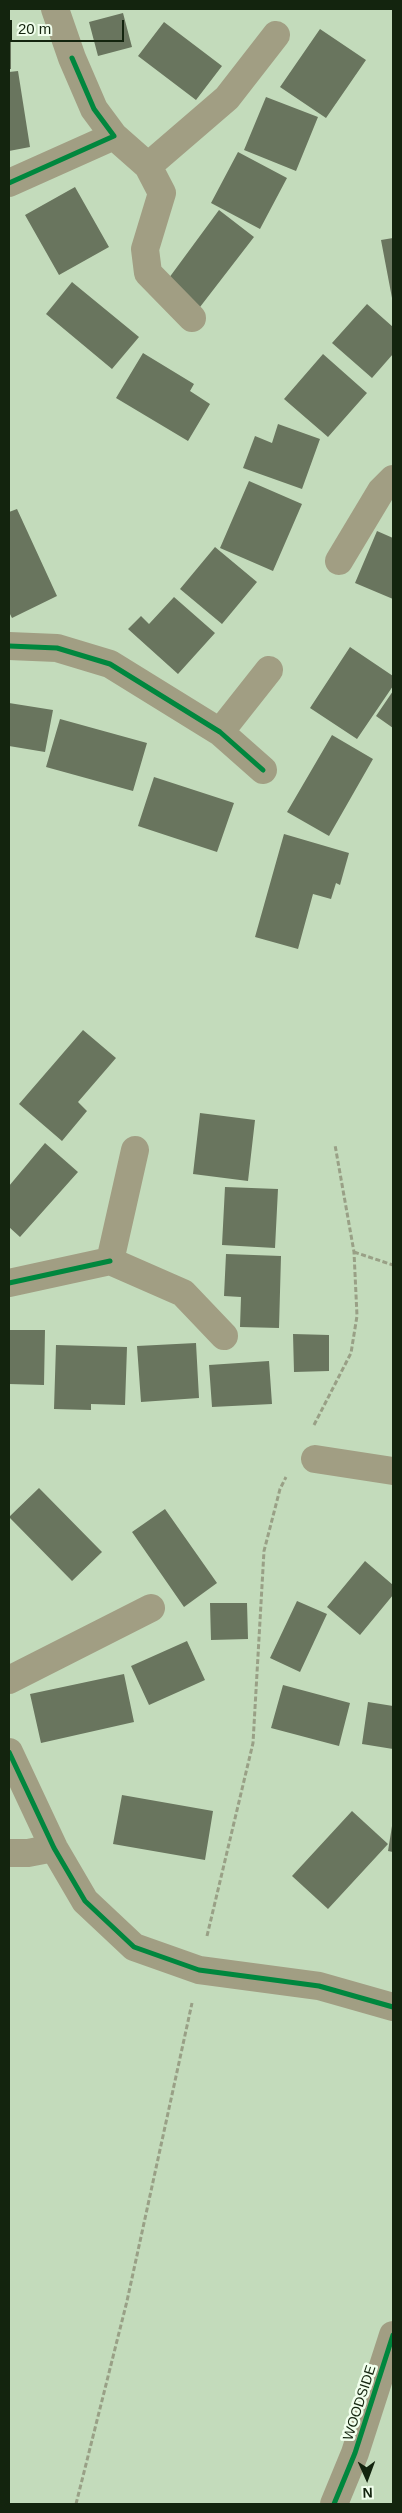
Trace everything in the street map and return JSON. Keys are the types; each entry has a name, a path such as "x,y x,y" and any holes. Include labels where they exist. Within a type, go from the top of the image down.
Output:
{"street":[{"path":"55,9 72,58 94,109 114,136 148,166 162,193 145,249 148,273 192,318"},
{"path":"148,166 227,98 276,35"},
{"path":"9,183 114,136"},
{"path":"339,561 381,492 393,480"},
{"path":"9,646 57,648 110,664 220,732 264,770"},
{"path":"220,732 269,670"},
{"path":"110,1261 135,1150"},
{"path":"9,1283 110,1261 182,1293 224,1336"},
{"path":"315,1459 393,1471"},
{"path":"9,1680 151,1608"},
{"path":"9,1752 54,1848 85,1901 134,1947 199,1970 319,1986 393,2007"},
{"path":"9,1853 28,1853 54,1848"},
{"name":"WOODSIDE","path":"334,2504 355,2453 393,2335"}],"path":[{"path":"311,1430 351,1353 357,1316 354,1252 335,1146"},
{"path":"354,1252 393,1265"},
{"path":"76,2504 127,2301 199,1970 253,1743 264,1551 280,1490 289,1472"}],"building":[{"path":"123,13 132,47 98,56 89,22"},
{"path":"164,22 222,66 196,100 138,56"},
{"path":"320,29 366,60 326,118 280,87"},
{"path":"9,33 11,33 11,69 9,69"},
{"path":"18,71 30,147 9,151 9,72"},
{"path":"266,97 318,117 296,171 244,150"},
{"path":"238,152 287,178 260,229 211,203"},
{"path":"75,187 109,247 59,275 25,215"},
{"path":"219,210 254,237 200,307 166,282"},
{"path":"393,238 393,298 392,298 381,240"},
{"path":"72,282 139,337 112,369 46,314"},
{"path":"367,304 393,327 393,354 372,378 332,343"},
{"path":"143,353 194,384 190,391 210,404 188,441 116,398"},
{"path":"323,354 367,393 328,437 284,399"},
{"path":"278,424 320,439 302,489 243,468 255,436 272,443"},
{"path":"249,481 302,504 273,571 220,548"},
{"path":"17,509 57,596 12,618 9,612 9,512"},
{"path":"377,531 393,538 393,599 355,583"},
{"path":"215,547 257,582 222,624 180,589"},
{"path":"174,597 215,633 178,674 128,629 141,616 149,624"},
{"path":"350,647 393,676 393,686 357,739 310,708"},
{"path":"393,691 393,728 376,716"},
{"path":"9,703 53,710 45,752 9,746"},
{"path":"60,719 147,743 133,791 46,767"},
{"path":"332,735 373,759 329,836 287,812"},
{"path":"154,777 234,803 217,852 138,826"},
{"path":"284,834 349,853 340,885 336,883 331,899 313,894 298,949 255,937"},
{"path":"83,1030 116,1058 78,1102 87,1111 62,1141 19,1104"},
{"path":"200,1113 255,1120 248,1181 193,1174"},
{"path":"45,1143 78,1172 20,1237 9,1227 9,1186"},
{"path":"225,1187 278,1189 275,1248 222,1245"},
{"path":"226,1254 281,1256 279,1328 240,1327 241,1297 224,1296"},
{"path":"9,1330 45,1330 44,1385 9,1384"},
{"path":"293,1334 329,1335 329,1371 294,1372"},
{"path":"196,1343 199,1398 141,1402 137,1346"},
{"path":"56,1345 127,1347 125,1405 91,1404 91,1410 54,1409"},
{"path":"269,1361 272,1404 212,1407 209,1365"},
{"path":"39,1488 102,1552 72,1581 9,1517"},
{"path":"165,1509 217,1583 184,1607 132,1532"},
{"path":"365,1561 393,1585 393,1595 360,1635 327,1607"},
{"path":"297,1601 327,1614 300,1672 270,1658"},
{"path":"210,1603 247,1603 248,1639 211,1640"},
{"path":"187,1641 205,1680 149,1705 131,1666"},
{"path":"124,1674 134,1722 41,1743 30,1694"},
{"path":"283,1685 350,1703 339,1746 271,1728"},
{"path":"368,1702 393,1706 393,1749 362,1744"},
{"path":"122,1795 213,1811 205,1860 113,1844"},
{"path":"352,1811 388,1844 328,1909 292,1876"},
{"path":"393,1826 393,1852 388,1851"}],"cycle path":[{"path":"9,183 114,136 94,109 72,58"},
{"path":"9,646 57,648 110,664 220,732 263,770"},
{"path":"9,1283 110,1261"},
{"path":"9,1752 54,1848 85,1901 134,1947 199,1970 319,1986 393,2007"},
{"path":"334,2504 355,2453 393,2335"}]}
